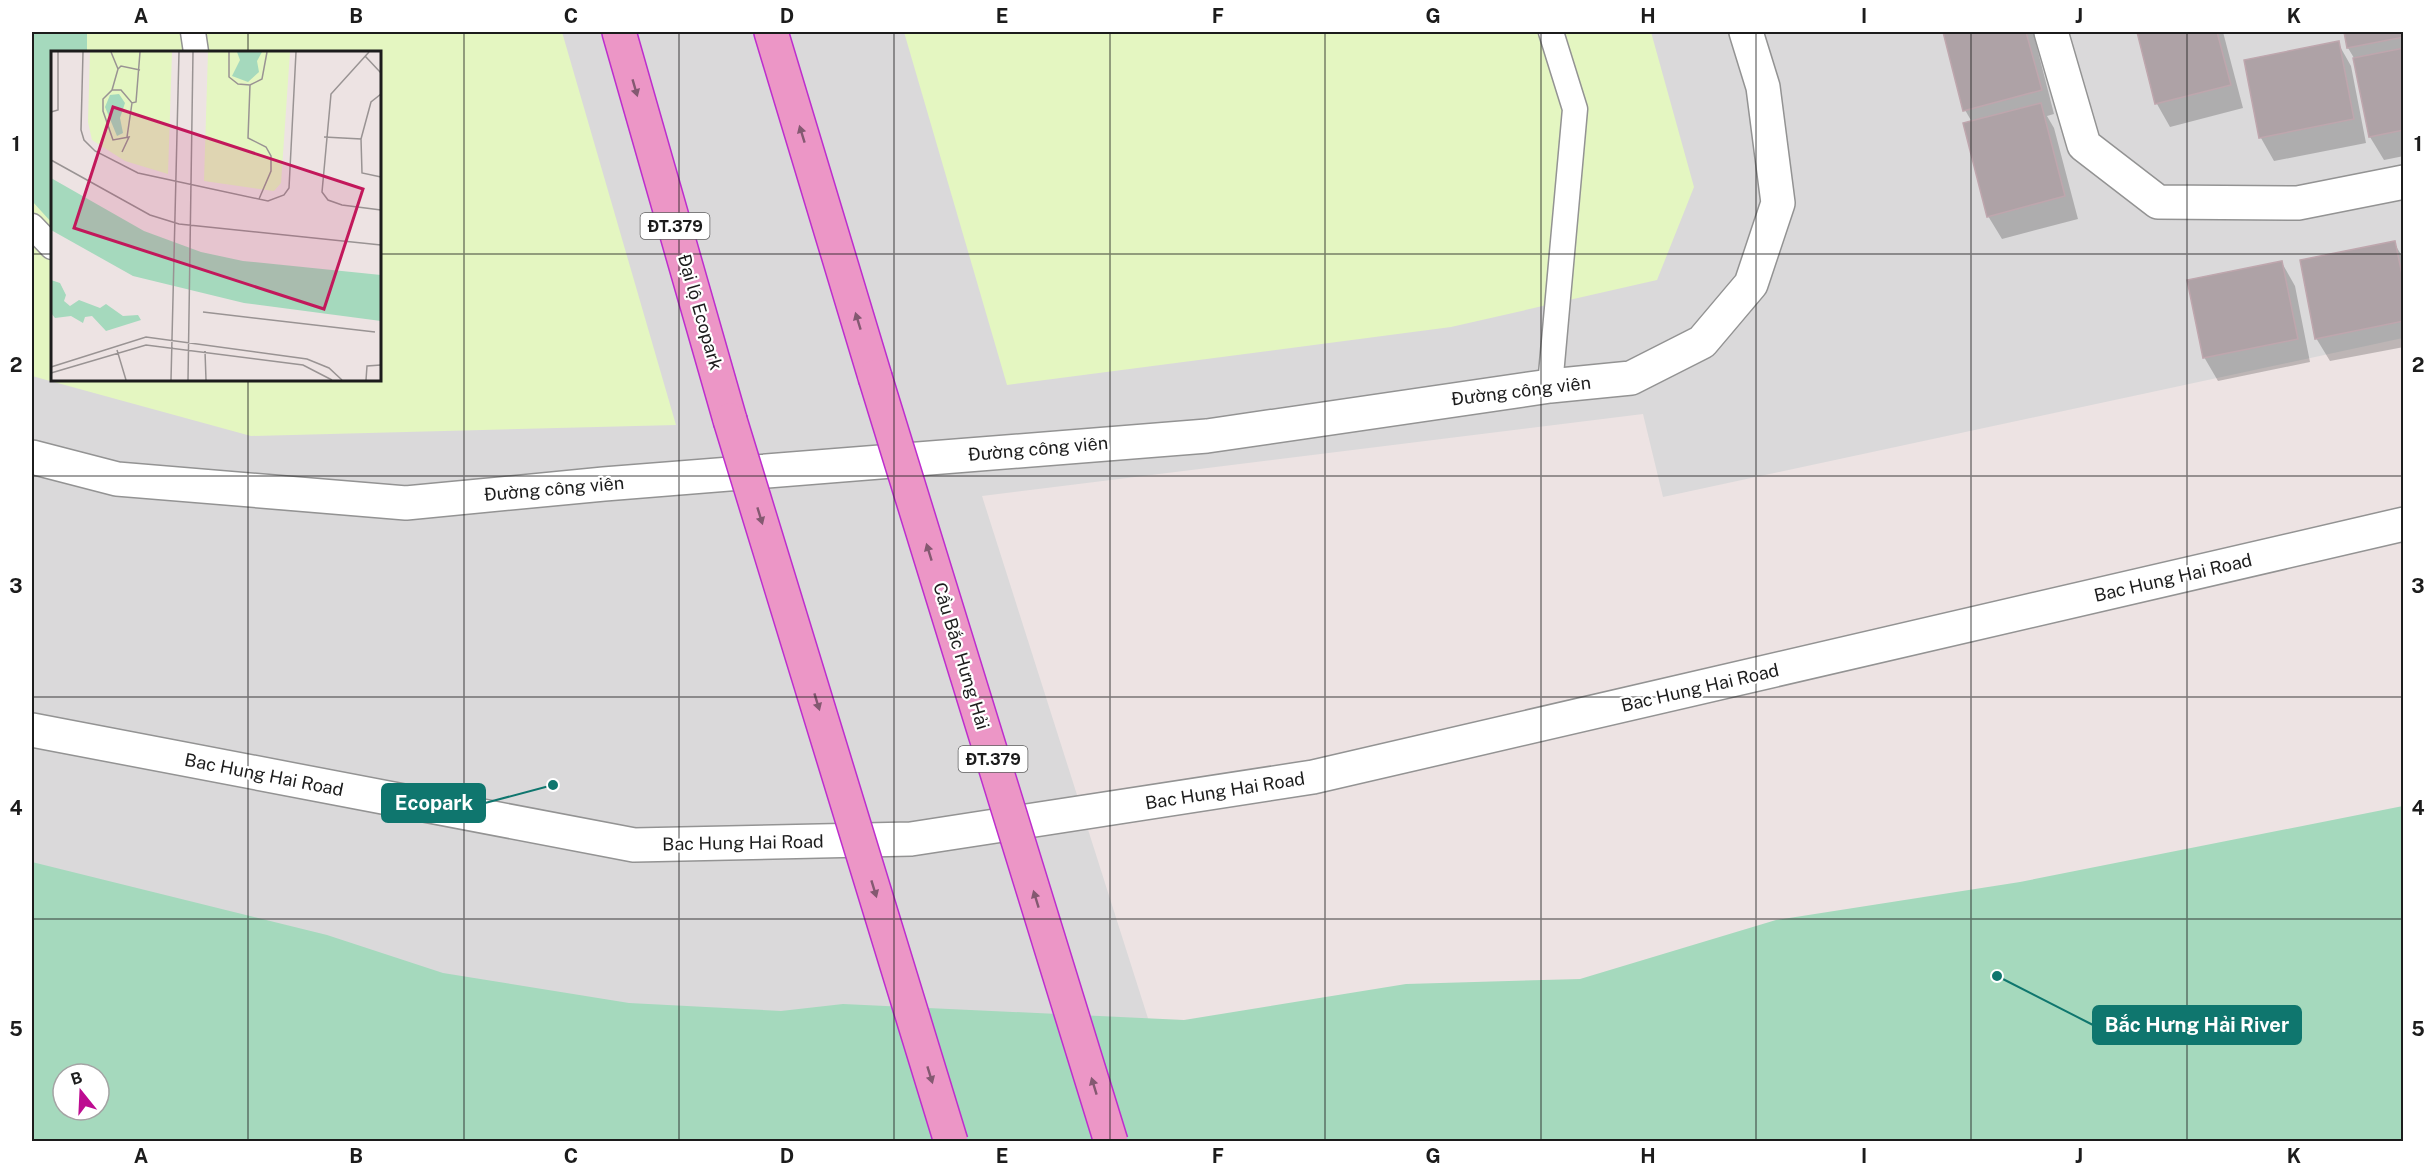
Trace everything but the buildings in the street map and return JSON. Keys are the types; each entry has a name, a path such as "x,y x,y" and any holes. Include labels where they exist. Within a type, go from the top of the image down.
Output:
{"highway":[{"name":"Đại lộ Ecopark","path":"619,32 730,420 951,1142"},
{"name":"Cầu Bắc Hưng Hải","path":"771,32 1111,1142"}],"street":[{"name":"Đường công viên","path":"32,456 117,478 406,503 627,482 1207,436 1550,386 1631,378 1702,342 1751,284 1778,203 1763,87 1746,32"},
{"path":"2051,32 2084,145 2158,202 2298,203 2403,182"},
{"name":"Bac Hung Hai Road","path":"32,730 634,845 911,839 1313,777 2403,524"}],"lane":[{"path":"193,32 196,51"},
{"path":"1550,386 1575,109 1551,32"},
{"path":"32,226 51,246"}],"shaded area":[{"path":"32,32 2403,32 2403,338 1663,497 1643,414 982,496 1187,1141 32,1141"},
{"path":"32,32 562,32 676,425 251,436 32,376"},
{"path":"32,32 87,32 87,51 51,51 51,222 32,201"},
{"path":"904,32 1651,32 1694,187 1657,280 1451,327 1007,385"},
{"path":"2403,806 2403,1141 32,1142 32,862 327,935 443,973 629,1003 781,1011 843,1004 1184,1020 1406,984 1580,979 1776,920 2020,882"}],"place":[{"name":"Ecopark","path":"553,785"},
{"name":"Bắc Hưng Hải River","path":"1997,976"}]}
